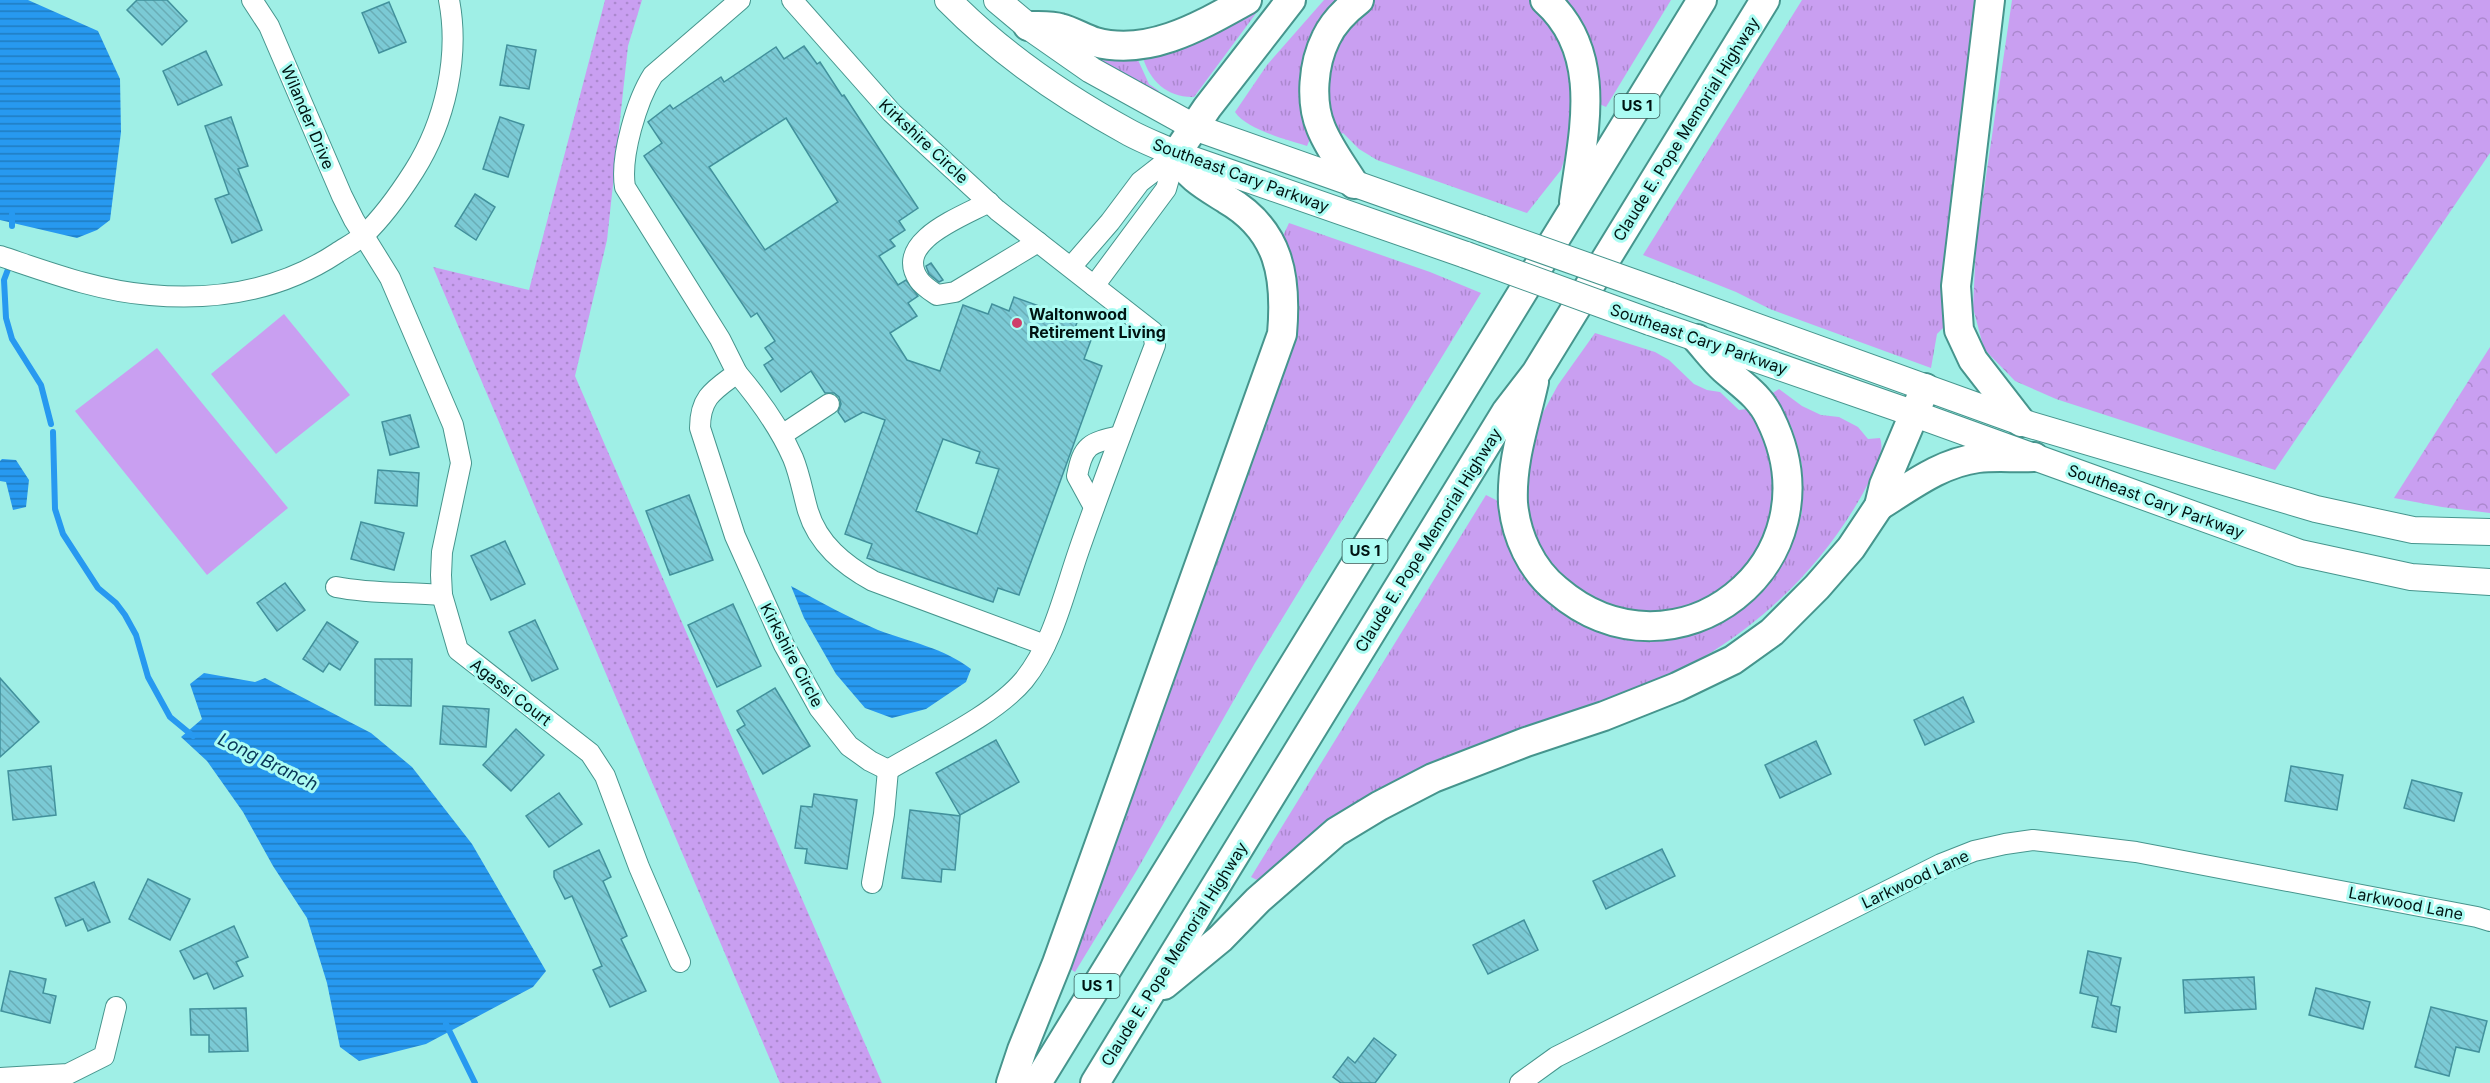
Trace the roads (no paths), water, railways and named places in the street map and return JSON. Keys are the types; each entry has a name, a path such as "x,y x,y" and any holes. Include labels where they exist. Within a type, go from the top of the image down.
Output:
{"highway":[{"path":"1028,26 1059,27 1095,42 1147,43 1188,30 1247,0"},
{"path":"1011,1083 1057,963 1282,334 1285,301 1282,274 1274,247 1253,219 1242,209 1190,175 1181,165 1176,154 1194,126 1291,0"},
{"path":"1354,184 1320,126 1315,104 1315,81 1326,38 1345,11 1359,0"},
{"path":"1545,0 1566,25 1585,73 1587,99 1572,213"},
{"name":"US 1","path":"1038,1083 1702,0"},
{"name":"Claude E. Pope Memorial Highway","path":"1095,1083 1500,422 1536,373 1765,0"},
{"path":"1990,0 1956,286 1959,330 1972,360 2021,422"},
{"path":"1536,373 1515,454 1513,483 1513,505 1518,529 1530,557 1550,584 1574,603 1590,612 1637,626 1687,620 1704,614 1736,596 1760,572 1778,540 1786,517 1789,491 1788,468 1769,416 1743,383 1724,369 1697,339"},
{"path":"1146,1000 1220,939 1258,900 1336,832 1378,807 1432,778 1677,687 1733,660 1772,632 1817,587 1851,548 1879,506 1884,485 1925,388"},
{"path":"1879,506 1932,472 1958,462 1979,458 2034,457"}],"main road":[{"name":"Southeast Cary Parkway","path":"948,0 989,39 1051,86 1121,128 1176,154 1915,414 2300,554 2411,577 2490,582"},
{"name":"Southeast Cary Parkway","path":"997,0 1028,26 1091,70 1194,126 1925,388 2021,422 2316,509 2413,530 2490,532"}],"street":[{"name":"Wilander Drive","path":"252,0 269,26 342,196 363,236"},
{"path":"0,256 102,287 148,295 208,297 238,293 292,277 317,266 363,236 402,189 420,161 434,132 450,74 452,44 449,0"},
{"path":"740,0 653,75 643,90 623,176 625,187 720,339 737,373 782,435 794,460 809,515 820,536 833,553 852,569 873,581 1045,645"},
{"name":"Kirkshire Circle","path":"737,373 713,390 705,399 700,415 703,440 735,536 784,645 819,708 849,746 888,770 967,724 1010,693 1024,679 1045,645 1155,345 1153,332 989,202 892,113 792,0"},
{"path":"1071,267 1110,222 1140,182 1176,154"},
{"path":"1094,286 1166,189 1176,154"},
{"path":"989,202 929,235 919,244 913,259 914,270 920,282 937,295 955,292 1038,242"},
{"name":"Agassi Court","path":"363,236 395,288 453,424 458,443 461,463 442,552 442,595 458,650 590,753 598,764 606,776 639,867 680,962"},
{"path":"782,435 829,404"},
{"path":"1094,507 1077,476 1081,455 1096,441 1120,436"},
{"path":"336,587 366,593 406,592 442,595"},
{"path":"872,883 884,813 888,770"},
{"name":"Larkwood Lane","path":"1520,1083 1556,1057 1932,868 1974,851 2006,844 2033,840 2136,852 2490,921"},
{"path":"0,1078 68,1074 104,1056 116,1007"}],"water":[{"path":"0,0 28,0 98,31 120,79 121,132 110,220 97,230 77,238 0,220"},
{"path":"2,459 16,460 29,480 26,507 13,510 6,482 0,481 0,461"},
{"path":"791,586 878,630 926,646 961,662 971,669 966,682 926,709 892,718 865,708 836,674 804,618"},
{"path":"204,673 255,682 265,678 371,733 412,767 472,844 546,971 533,987 426,1044 359,1061 340,1047 327,983 307,918 273,866 243,812 207,761 181,737 202,719 190,684"}],"waterway":[{"name":"Long Branch","path":"12,214 12,226"},
{"name":"Long Branch","path":"10,264 4,280 6,318 12,339 41,385 51,424"},
{"name":"Long Branch","path":"53,432 55,509 63,534 98,588 116,603 125,615 136,635 148,677 170,717 193,736"},
{"name":"Long Branch","path":"446,1024 475,1083"}],"place":[{"name":"Waltonwood Retirement Living","path":"1017,323"}]}
